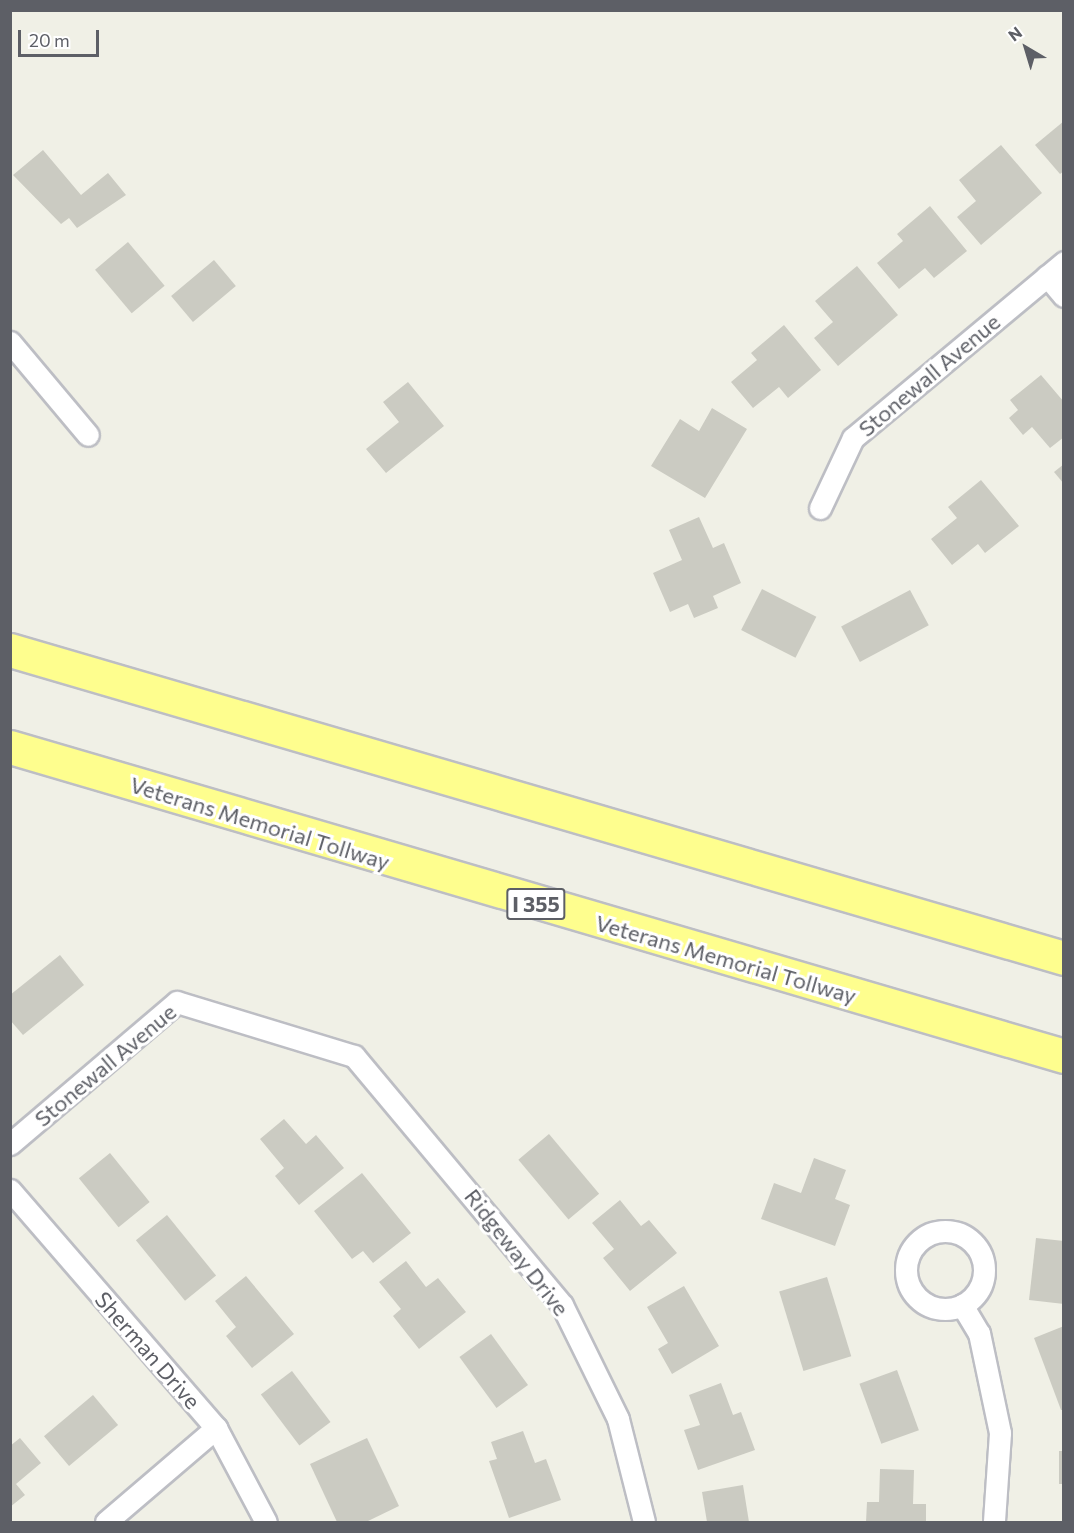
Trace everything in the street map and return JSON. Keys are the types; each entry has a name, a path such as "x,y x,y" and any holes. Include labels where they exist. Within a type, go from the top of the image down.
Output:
{"highway":[{"path":"10,650 1064,958"},
{"name":"Veterans Memorial Tollway","path":"10,747 1064,1056"}],"street":[{"name":"Stonewall Avenue","path":"820,508 853,438 1064,262"},
{"path":"1047,276 1064,296"},
{"path":"10,342 88,435"},
{"name":"Stonewall Avenue","path":"10,1144 177,1002 354,1056 417,1129"},
{"name":"Ridgeway Drive","path":"417,1129 526,1256 585,1344 618,1419 644,1522"},
{"name":"Sherman Drive","path":"10,1190 216,1428 266,1522"},
{"path":"962,1305 978,1333 1000,1433 994,1522"},
{"path":"106,1522 216,1428"}],"building":[{"path":"1064,121 1064,171 1060,174 1035,145"},
{"path":"1001,145 1042,193 981,245 957,217 976,201 959,180"},
{"path":"43,150 81,195 108,173 126,195 77,228 69,218 61,224 13,175"},
{"path":"930,206 967,251 934,278 925,268 899,289 877,263 903,241 897,234"},
{"path":"128,242 165,286 132,313 95,270"},
{"path":"214,260 236,286 193,322 171,296"},
{"path":"857,266 898,315 838,366 814,338 833,322 815,301"},
{"path":"784,325 821,370 788,398 779,387 753,408 731,382 757,360 751,353"},
{"path":"1041,375 1064,402 1064,437 1050,448 1032,427 1023,435 1009,418 1018,410 1010,400"},
{"path":"408,382 444,426 386,473 366,449 399,422 383,402"},
{"path":"712,408 747,429 705,498 651,466 680,419 699,431"},
{"path":"1064,464 1064,484 1054,472"},
{"path":"981,480 1019,526 985,553 978,544 952,565 931,539 957,518 948,507"},
{"path":"699,517 713,548 724,543 741,583 713,596 718,608 694,618 688,604 670,612 653,573 682,560 669,530"},
{"path":"762,589 816,617 795,658 741,630"},
{"path":"910,590 929,625 860,662 841,627"},
{"path":"60,955 84,985 23,1035 10,1020 10,995"},
{"path":"284,1119 306,1144 316,1135 344,1168 299,1205 275,1176 284,1168 260,1139"},
{"path":"549,1134 599,1194 568,1219 518,1160"},
{"path":"110,1153 150,1202 119,1227 79,1178"},
{"path":"814,1158 846,1170 835,1199 850,1205 835,1246 761,1219 774,1183 801,1193"},
{"path":"362,1173 411,1233 373,1263 363,1251 352,1259 314,1211"},
{"path":"620,1200 641,1226 649,1220 677,1253 630,1291 603,1258 614,1249 592,1223"},
{"path":"167,1215 216,1276 185,1301 136,1240"},
{"path":"1036,1238 1064,1241 1064,1304 1029,1300"},
{"path":"406,1261 426,1287 438,1278 466,1312 419,1349 393,1316 401,1309 379,1282"},
{"path":"246,1276 294,1334 252,1368 226,1336 236,1327 215,1301"},
{"path":"827,1277 851,1356 803,1371 779,1292"},
{"path":"684,1286 719,1346 672,1374 658,1349 668,1343 647,1307"},
{"path":"1064,1326 1064,1410 1061,1410 1034,1338"},
{"path":"491,1334 528,1385 496,1408 459,1357"},
{"path":"897,1370 919,1430 881,1444 859,1384"},
{"path":"292,1371 331,1422 299,1446 261,1394"},
{"path":"721,1383 733,1415 741,1412 755,1450 698,1470 684,1430 700,1425 689,1395"},
{"path":"93,1395 118,1425 69,1466 44,1436"},
{"path":"523,1431 535,1463 546,1459 561,1500 509,1518 489,1461 497,1459 491,1442"},
{"path":"20,1438 41,1463 16,1484 25,1495 10,1507 10,1446"},
{"path":"367,1438 399,1506 366,1522 337,1522 310,1464"},
{"path":"1059,1451 1064,1451 1064,1484 1059,1484"},
{"path":"880,1469 914,1470 913,1504 926,1504 926,1522 866,1522 867,1502 879,1502"},
{"path":"743,1485 749,1522 707,1522 702,1492"}]}
